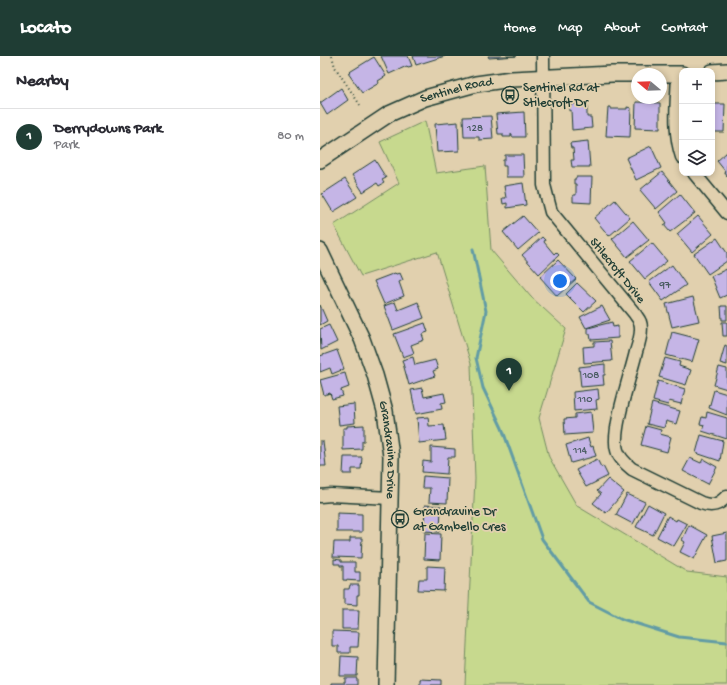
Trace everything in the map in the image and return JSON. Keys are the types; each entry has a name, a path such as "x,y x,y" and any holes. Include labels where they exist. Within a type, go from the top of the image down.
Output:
{"street":[{"name":"Stilecroft Drive","path":"543,56 544,185 550,212 640,322 641,329 638,344 616,428 616,450 619,456 632,469 701,503 709,506 716,505 722,502 727,496"},
{"path":"715,72 727,71"},
{"name":"Sentinel Road","path":"320,160 379,120 425,98 476,84 542,77 612,74 679,74"},
{"path":"679,89 676,134 679,146"},
{"path":"696,176 727,213"},
{"name":"Grandravine Drive","path":"320,251 362,339 375,375 385,411 391,456 386,685"},
{"path":"320,496 331,495 390,498"}],"path":[{"path":"332,56 335,67 360,105"}],"green space":[{"path":"425,121 436,173 485,166 491,250 531,297 566,329 539,418 549,457 577,506 687,572 727,577 727,685 465,685 475,479 471,364 437,252 361,276 334,225 399,183 380,142"}],"building":[{"path":"381,56 408,56 412,66 407,66 389,74"},
{"path":"413,56 445,56 416,65"},
{"path":"488,56 517,56 489,58"},
{"path":"374,57 386,76 378,81 379,83 362,93 348,73"},
{"path":"341,88 348,100 327,115 320,103"},
{"path":"571,104 587,104 587,117 591,117 592,128 572,130 571,110 569,111 569,106 571,106"},
{"path":"636,104 660,104 660,129 635,128"},
{"path":"715,104 725,104 724,132 715,132"},
{"path":"608,107 611,107 611,109 631,108 630,137 606,136"},
{"path":"524,112 525,137 512,137 511,134 511,137 503,137 503,134 498,134 496,114"},
{"path":"491,116 493,139 479,140 479,137 464,137 463,117"},
{"path":"458,122 459,151 437,152 435,124"},
{"path":"588,141 590,167 572,167 571,160 574,160 573,148 571,148 570,143"},
{"path":"651,146 661,168 636,180 626,158"},
{"path":"727,152 727,176 717,161"},
{"path":"505,155 523,155 524,177 506,177 506,166 503,166"},
{"path":"375,160 386,178 382,180 384,183 379,186 377,183 363,192 352,175"},
{"path":"662,172 677,191 656,209 640,190"},
{"path":"576,177 592,177 591,203 573,202 573,195 576,195 576,184 574,184 574,179 576,179"},
{"path":"345,179 357,197 333,212 322,194"},
{"path":"523,183 526,205 507,208 507,203 503,204 502,198 506,198 504,186"},
{"path":"680,194 695,213 670,232 664,225 667,223 659,212"},
{"path":"615,200 630,218 609,236 594,218"},
{"path":"523,216 538,233 518,250 503,232"},
{"path":"698,216 713,234 692,252 677,234"},
{"path":"633,221 649,240 627,257 612,239"},
{"path":"542,237 545,240 544,242 554,254 556,252 559,255 539,274 522,255"},
{"path":"717,238 727,253 727,261 708,274 694,254"},
{"path":"652,243 667,261 645,279 630,261"},
{"path":"558,260 576,279 557,296 540,277"},
{"path":"672,265 686,285 663,301 649,282"},
{"path":"727,269 727,295 720,298 711,276"},
{"path":"395,273 400,273 403,280 399,282 404,296 384,304 374,281"},
{"path":"577,283 596,301 584,312 566,294"},
{"path":"693,297 699,321 672,327 666,304"},
{"path":"395,302 398,310 418,302 424,318 393,330 384,306"},
{"path":"320,305 327,321 320,325"},
{"path":"602,306 610,320 586,328 580,317"},
{"path":"721,306 727,306 727,320 722,320"},
{"path":"612,322 613,327 618,326 618,338 591,340 590,334 588,334 588,328"},
{"path":"722,322 727,322 727,336 723,336"},
{"path":"425,323 428,332 422,334 424,340 411,345 414,353 403,357 394,334"},
{"path":"329,325 337,342 321,350 320,329"},
{"path":"672,332 699,339 692,362 666,355"},
{"path":"610,341 612,361 584,363 583,347 594,346 594,342"},
{"path":"725,345 727,346 727,365 720,363"},
{"path":"337,350 344,369 332,374 330,368 320,372 320,356"},
{"path":"413,357 415,365 435,360 438,369 433,371 435,376 409,385 402,360"},
{"path":"665,358 680,362 679,366 691,370 686,385 659,377"},
{"path":"605,364 605,375 603,375 604,385 581,387 579,367"},
{"path":"719,367 727,369 727,389 714,385"},
{"path":"345,373 349,387 341,390 343,396 332,399 330,393 324,395 320,380"},
{"path":"658,381 685,389 681,404 669,401 668,405 653,401"},
{"path":"422,388 424,397 444,393 446,402 441,403 442,409 416,414 411,390"},
{"path":"598,389 599,399 596,400 597,409 574,411 573,392"},
{"path":"714,390 727,394 727,415 709,408"},
{"path":"652,403 680,411 676,424 666,421 664,428 647,424"},
{"path":"354,404 355,423 339,425 337,406"},
{"path":"591,412 593,433 565,435 564,419 575,418 575,414"},
{"path":"707,412 727,418 727,439 702,431 704,425 700,424 702,417 706,418"},
{"path":"428,417 429,426 444,425 446,440 419,443 417,418"},
{"path":"364,425 364,441 362,441 362,449 343,450 343,428 347,428 347,426"},
{"path":"646,426 661,430 660,434 671,437 667,452 641,445"},
{"path":"701,435 723,441 720,461 696,453"},
{"path":"588,438 591,447 593,446 596,456 571,463 566,445"},
{"path":"320,441 323,441 326,466 320,466"},
{"path":"431,447 455,449 455,457 448,457 447,474 422,472 423,461 431,462"},
{"path":"344,457 362,457 361,469 352,469 352,474 343,474"},
{"path":"690,458 701,463 703,459 717,467 708,484 683,471"},
{"path":"597,459 601,467 603,466 608,476 586,487 576,470"},
{"path":"423,476 448,478 447,503 429,502 430,488 422,488"},
{"path":"608,479 624,492 606,513 593,503 601,494 597,491"},
{"path":"627,494 645,502 633,524 616,515"},
{"path":"648,504 664,513 653,535 636,527"},
{"path":"425,505 441,506 440,532 424,531"},
{"path":"337,513 362,514 362,532 337,532"},
{"path":"668,516 676,521 677,519 687,524 674,546 657,537"},
{"path":"689,525 707,535 694,559 680,552 685,542 682,540"},
{"path":"425,533 441,534 440,560 424,559"},
{"path":"727,533 727,561 717,563 712,536"},
{"path":"350,538 362,538 361,558 333,557 334,542 350,542"},
{"path":"334,559 341,560 341,562 355,562 355,572 360,572 360,581 343,580 343,566 340,566 340,564 334,564"},
{"path":"427,566 445,567 444,591 418,590 419,579 427,579"},
{"path":"350,585 359,585 357,605 344,604 344,589 349,589"},
{"path":"342,610 359,610 358,629 342,629"},
{"path":"332,631 359,632 358,647 350,647 350,653 338,653 338,646 332,646"},
{"path":"341,656 358,657 357,676 340,676"},
{"path":"345,678 357,678 357,685 331,685 331,683 345,683"},
{"path":"420,679 441,680 441,685 420,685"}],"waterway":[{"path":"473,249 486,311 476,358 483,388 502,428 542,539 589,602 622,619 679,637 727,642"}],"place":[{"name":"Sentinel Rd at Stilecroft Dr","path":"510,95"},
{"name":"Derrydowns Park","path":"509,391"},
{"name":"Grandravine Dr at Gambello Cres","path":"400,519"}]}
